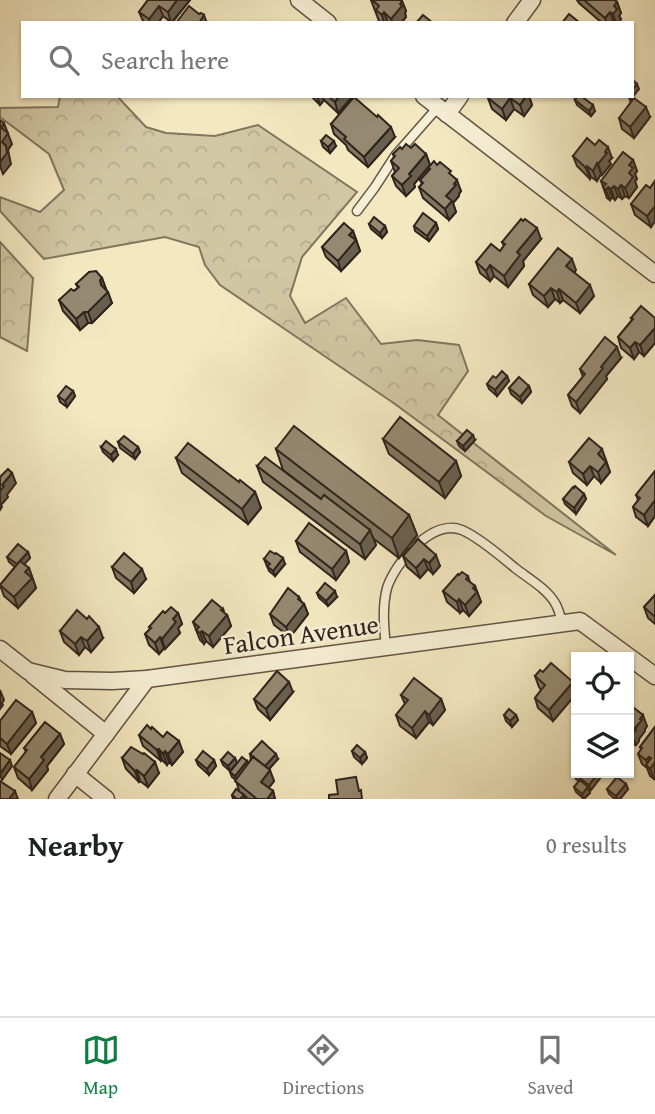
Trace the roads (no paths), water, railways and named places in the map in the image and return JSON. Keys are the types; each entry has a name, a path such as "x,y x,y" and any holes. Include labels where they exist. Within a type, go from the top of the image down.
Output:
{"street":[{"path":"299,0 325,21"},
{"path":"516,21 532,0"},
{"path":"427,98 655,274"},
{"path":"443,110 458,98"},
{"name":"Falcon Avenue","path":"28,671 65,680 147,679 580,621 655,676"},
{"name":"Falcon Avenue","path":"0,649 106,734"},
{"path":"57,799 147,679"},
{"path":"75,774 106,799"}],"lane":[{"path":"357,211 395,156 443,110"},
{"path":"386,647 383,623 388,587 405,556 437,529 460,529 511,565 548,594 556,604 563,624"}]}
